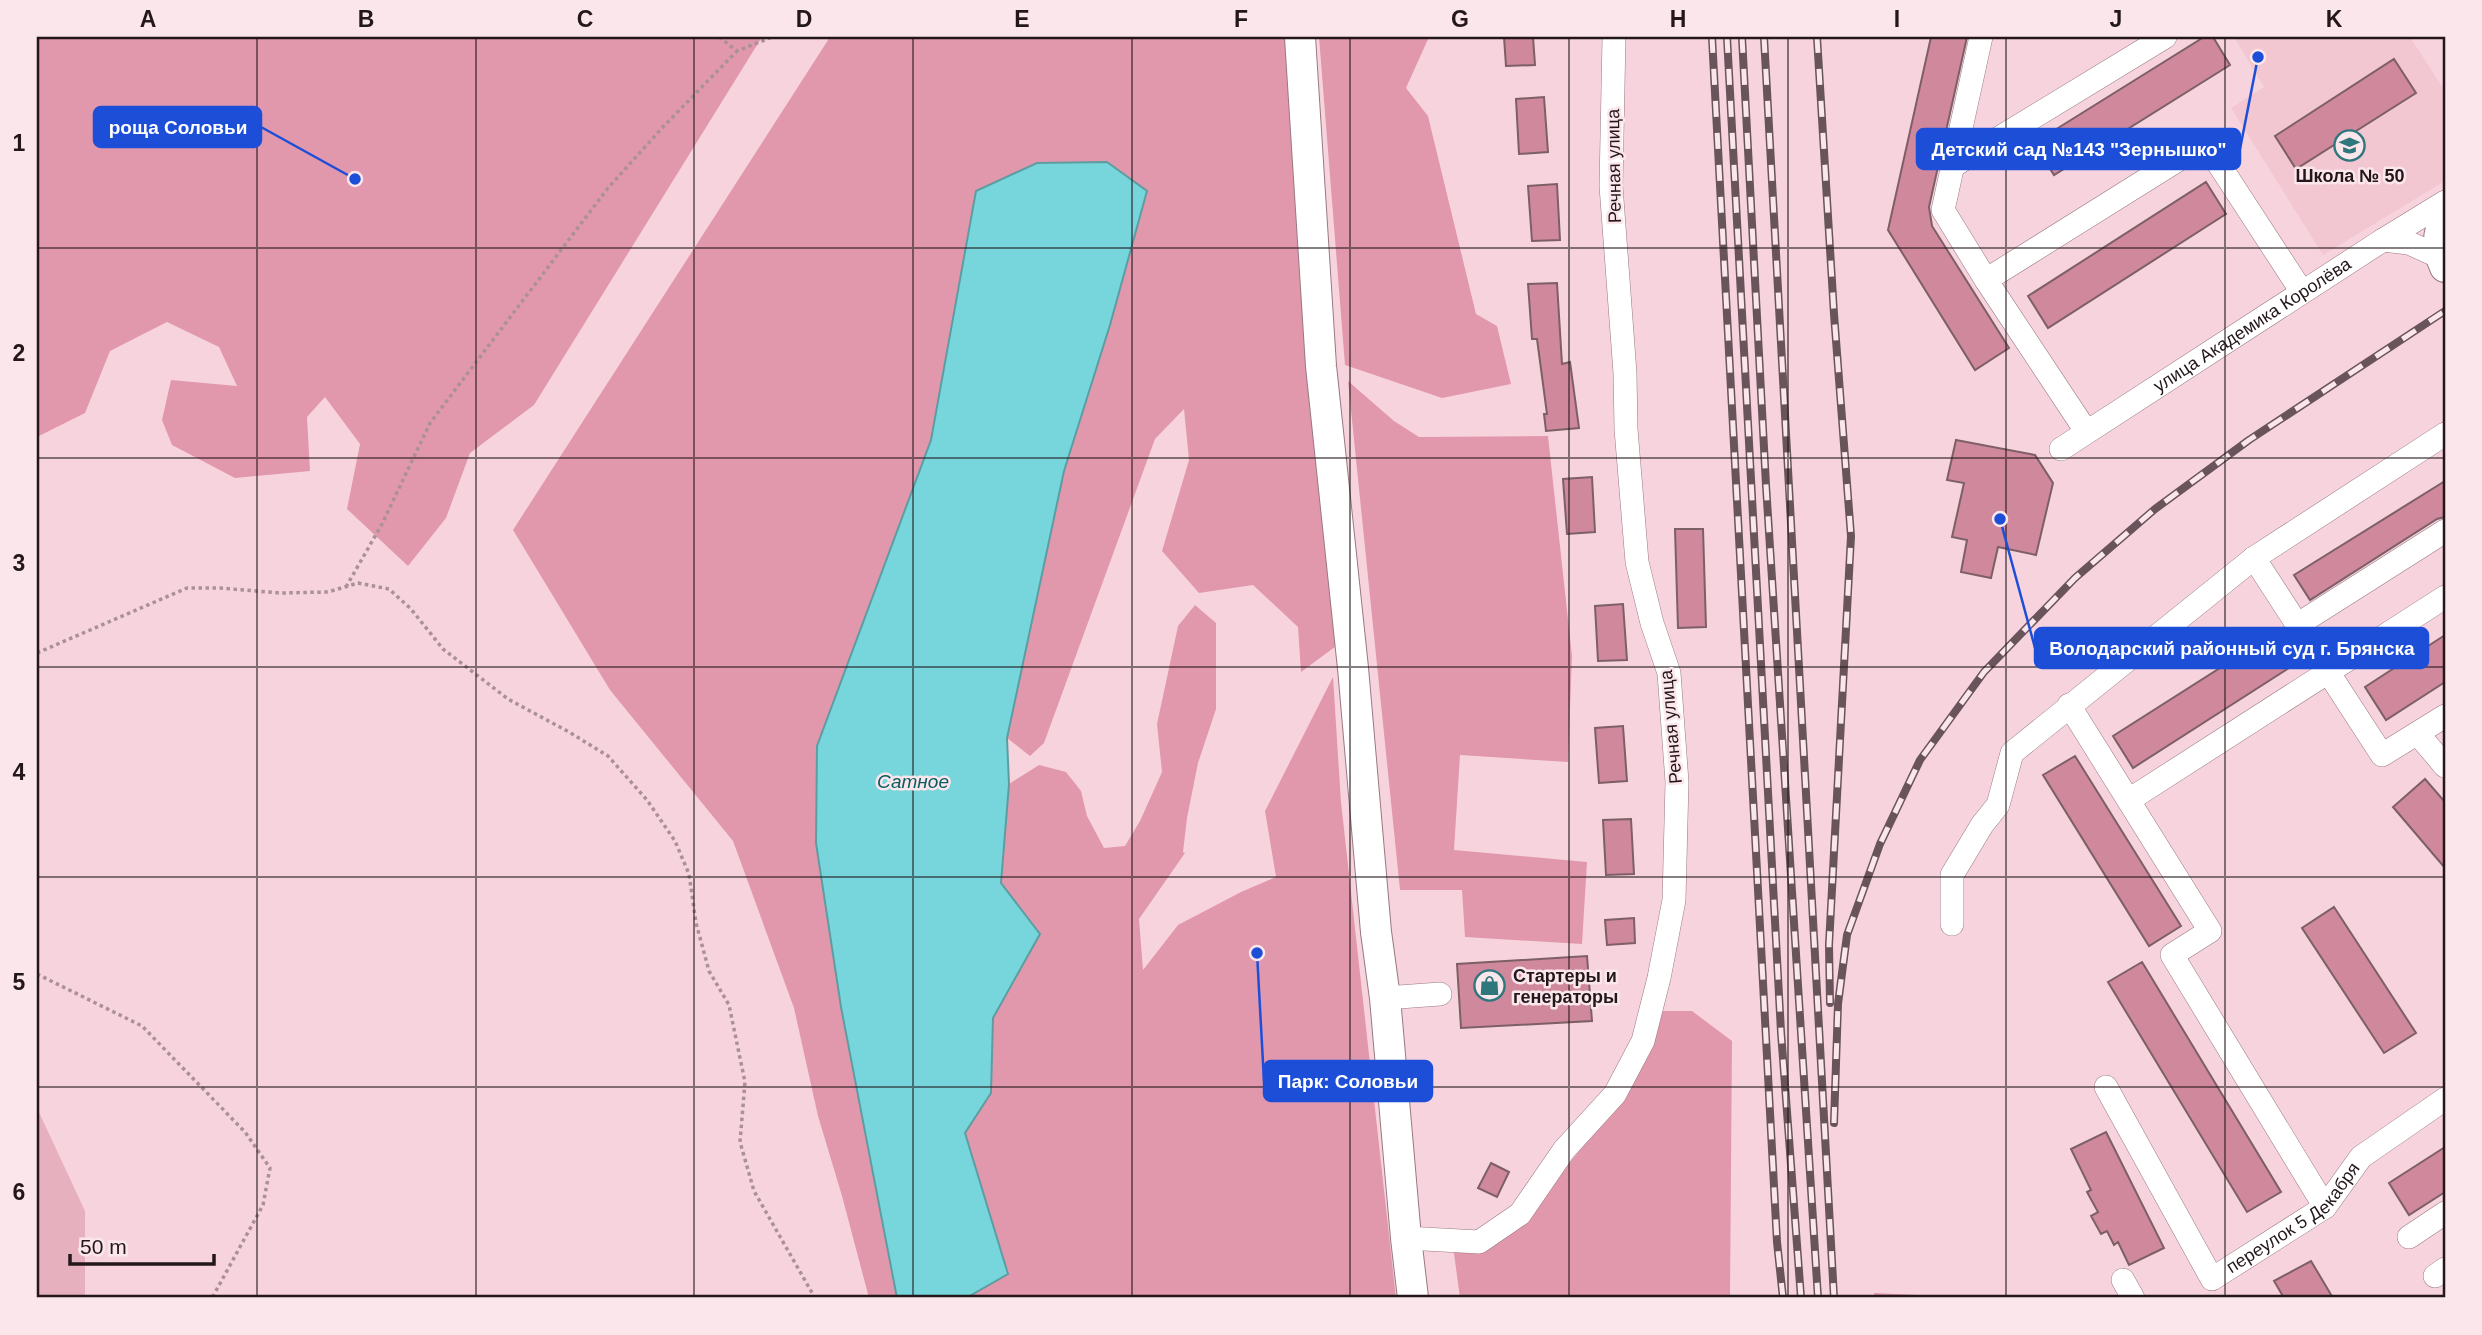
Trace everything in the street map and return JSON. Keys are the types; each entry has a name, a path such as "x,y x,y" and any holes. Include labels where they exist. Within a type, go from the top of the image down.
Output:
{"main road":[{"path":"1300,37 1321,366 1353,668 1376,932 1385,998 1413,1298"},
{"path":"2443,262 2440,229 2445,221"}],"street":[{"name":"Речная улица","path":"1406,1238 1479,1242 1520,1214 1564,1150 1615,1094 1643,1041 1674,900 1677,782 1669,673 1652,624 1637,562 1626,429 1625,373 1611,186 1614,37"},
{"path":"1981,37 1943,210 2086,431"},
{"path":"1953,166 2165,37"},
{"path":"1986,280 2206,143 2302,292"},
{"name":"улица Академика Королёва","path":"2061,449 2445,202"},
{"path":"2383,240 2409,243 2443,262"},
{"path":"1952,924 1952,875 1982,825 1998,805 2012,753 2254,558 2445,434"},
{"path":"2297,625 2445,531"},
{"path":"2254,558 2382,755 2445,716"},
{"path":"2129,800 2445,597"},
{"path":"2069,705 2210,931 2172,955 2325,1207"},
{"path":"2418,734 2445,766"},
{"path":"1385,998 1440,994"},
{"name":"переулок 5 Декабря","path":"2106,1087 2210,1289 2325,1207 2361,1157 2445,1099"},
{"path":"2409,1237 2445,1213"}],"path":[{"path":"719,37 737,51"},
{"path":"346,587 382,524 430,423 608,188 737,51 772,37"},
{"path":"37,653 187,588 280,593 328,592 358,583 388,589 411,609 443,649 508,699 608,756 647,800 675,841 689,874 696,923 709,971 729,1005 745,1082 740,1142 754,1191 815,1298"},
{"path":"37,974 142,1026 245,1132 270,1168 263,1205 212,1298"}],"shaded area":[{"path":"37,37 762,37 534,405 470,453 446,518 408,566 347,509 360,444 325,397 307,417 310,471 235,478 172,445 162,420 171,380 237,386 219,347 167,322 110,351 85,413 37,437"},
{"path":"830,37 1286,37 1343,641 1301,672 1298,627 1253,585 1199,593 1162,551 1189,460 1184,409 1155,439 1044,743 1030,756 1007,738 1064,471 1110,325 1147,191 1107,162 1037,163 976,191 931,440 817,746 816,843 841,1007 897,1298 869,1298 818,1116 794,1008 733,841 610,690 513,530"},
{"path":"1319,37 1429,37 1406,88 1428,116 1476,314 1497,326 1511,384 1442,398 1345,365"},
{"name":"Школа № 50","path":"2234,37 2410,37 2445,91 2445,181 2323,255 2231,108 2264,87"},
{"path":"1348,381 1394,421 1419,437 1548,436 1572,656 1568,762 1460,755 1454,850 1587,862 1582,944 1465,937 1462,890 1400,890"},
{"path":"1195,605 1216,623 1216,709 1198,763 1187,818 1185,853 1139,919 1143,970 1178,925 1276,877 1265,811 1333,677 1341,802 1396,1298 966,1298 1008,1274 965,1133 991,1093 993,1018 1040,934 1001,883 1009,784 1039,765 1066,772 1081,791 1087,816 1104,848 1125,846 1140,821 1162,772 1157,724 1178,626"},
{"path":"1661,1011 1692,1011 1732,1041 1730,1298 1460,1298 1453,1246 1525,1217 1617,1105"},
{"path":"37,1108 85,1211 85,1298 37,1298"},
{"path":"1874,1293 1982,1298 1875,1298"}],"water":[{"name":"Сатное","path":"1107,162 1147,191 1110,325 1064,471 1007,738 1009,784 1001,883 1040,934 993,1018 991,1093 965,1133 1008,1274 966,1298 897,1298 841,1007 816,843 817,746 931,440 976,191 1037,163"}],"building":[{"path":"1504,37 1533,37 1535,65 1506,66"},
{"path":"1931,37 1967,37 1929,207 1932,226 2009,348 1975,370 1888,230"},
{"path":"2204,37 2213,37 2230,65 2054,175 2034,143"},
{"path":"2394,59 2416,93 2296,169 2275,136"},
{"path":"1544,97 1548,152 1519,154 1516,99"},
{"path":"2206,182 2226,214 2048,328 2028,296"},
{"path":"1557,184 1560,240 1532,241 1528,186"},
{"path":"1557,283 1562,364 1570,362 1579,428 1546,431 1544,414 1547,414 1537,339 1532,339 1528,284"},
{"path":"1956,440 2035,455 2053,483 2036,555 1998,547 1991,578 1961,572 1967,540 1952,537 1964,483 1947,480"},
{"path":"1592,477 1595,532 1567,534 1563,479"},
{"path":"2445,481 2445,517 2437,519 2310,600 2294,575"},
{"path":"1675,529 1703,529 1706,627 1678,628"},
{"path":"1623,604 1627,660 1598,661 1595,606"},
{"path":"2283,628 2303,659 2133,768 2113,736"},
{"path":"2445,635 2445,682 2386,720 2365,687"},
{"path":"1623,726 1627,781 1599,783 1595,728"},
{"path":"2075,756 2181,926 2149,946 2043,775"},
{"path":"2425,779 2445,802 2445,868 2393,807"},
{"path":"1631,819 1634,874 1606,875 1603,820"},
{"path":"2334,907 2416,1033 2384,1053 2302,928"},
{"path":"1634,918 1635,943 1607,945 1605,920"},
{"path":"1587,956 1592,1021 1461,1028 1457,964"},
{"path":"2142,962 2281,1192 2247,1212 2108,982"},
{"path":"2106,1132 2164,1248 2129,1265 2118,1242 2114,1245 2107,1231 2101,1234 2091,1216 2098,1212 2087,1192 2091,1190 2071,1149"},
{"path":"2445,1147 2445,1192 2409,1215 2389,1183"},
{"path":"1491,1163 1509,1172 1497,1197 1478,1188"},
{"path":"2311,1261 2333,1298 2284,1298 2274,1281"}],"railway":[{"path":"1712,37 1777,1242 1783,1298"},
{"path":"1727,37 1781,1032 1801,1298"},
{"path":"1742,37 1766,485 1818,1298"},
{"path":"1764,37 1834,1298"},
{"path":"1817,37 1851,536 1829,945 1830,1003"},
{"path":"1834,1123 1838,1004 1847,935 1880,844 1920,760 1984,672 2075,578 2155,509 2249,440 2445,311"}],"place":[{"name":"Детский сад №143 \"Зернышко\"","path":"2258,57"},
{"name":"Школа № 50","path":"2350,145"},
{"name":"роща Соловьи","path":"355,179"},
{"name":"Володарский районный суд г. Брянска","path":"2000,519"},
{"name":"Парк: Соловьи","path":"1257,953"},
{"name":"Стартеры и генераторы","path":"1490,986"}]}
